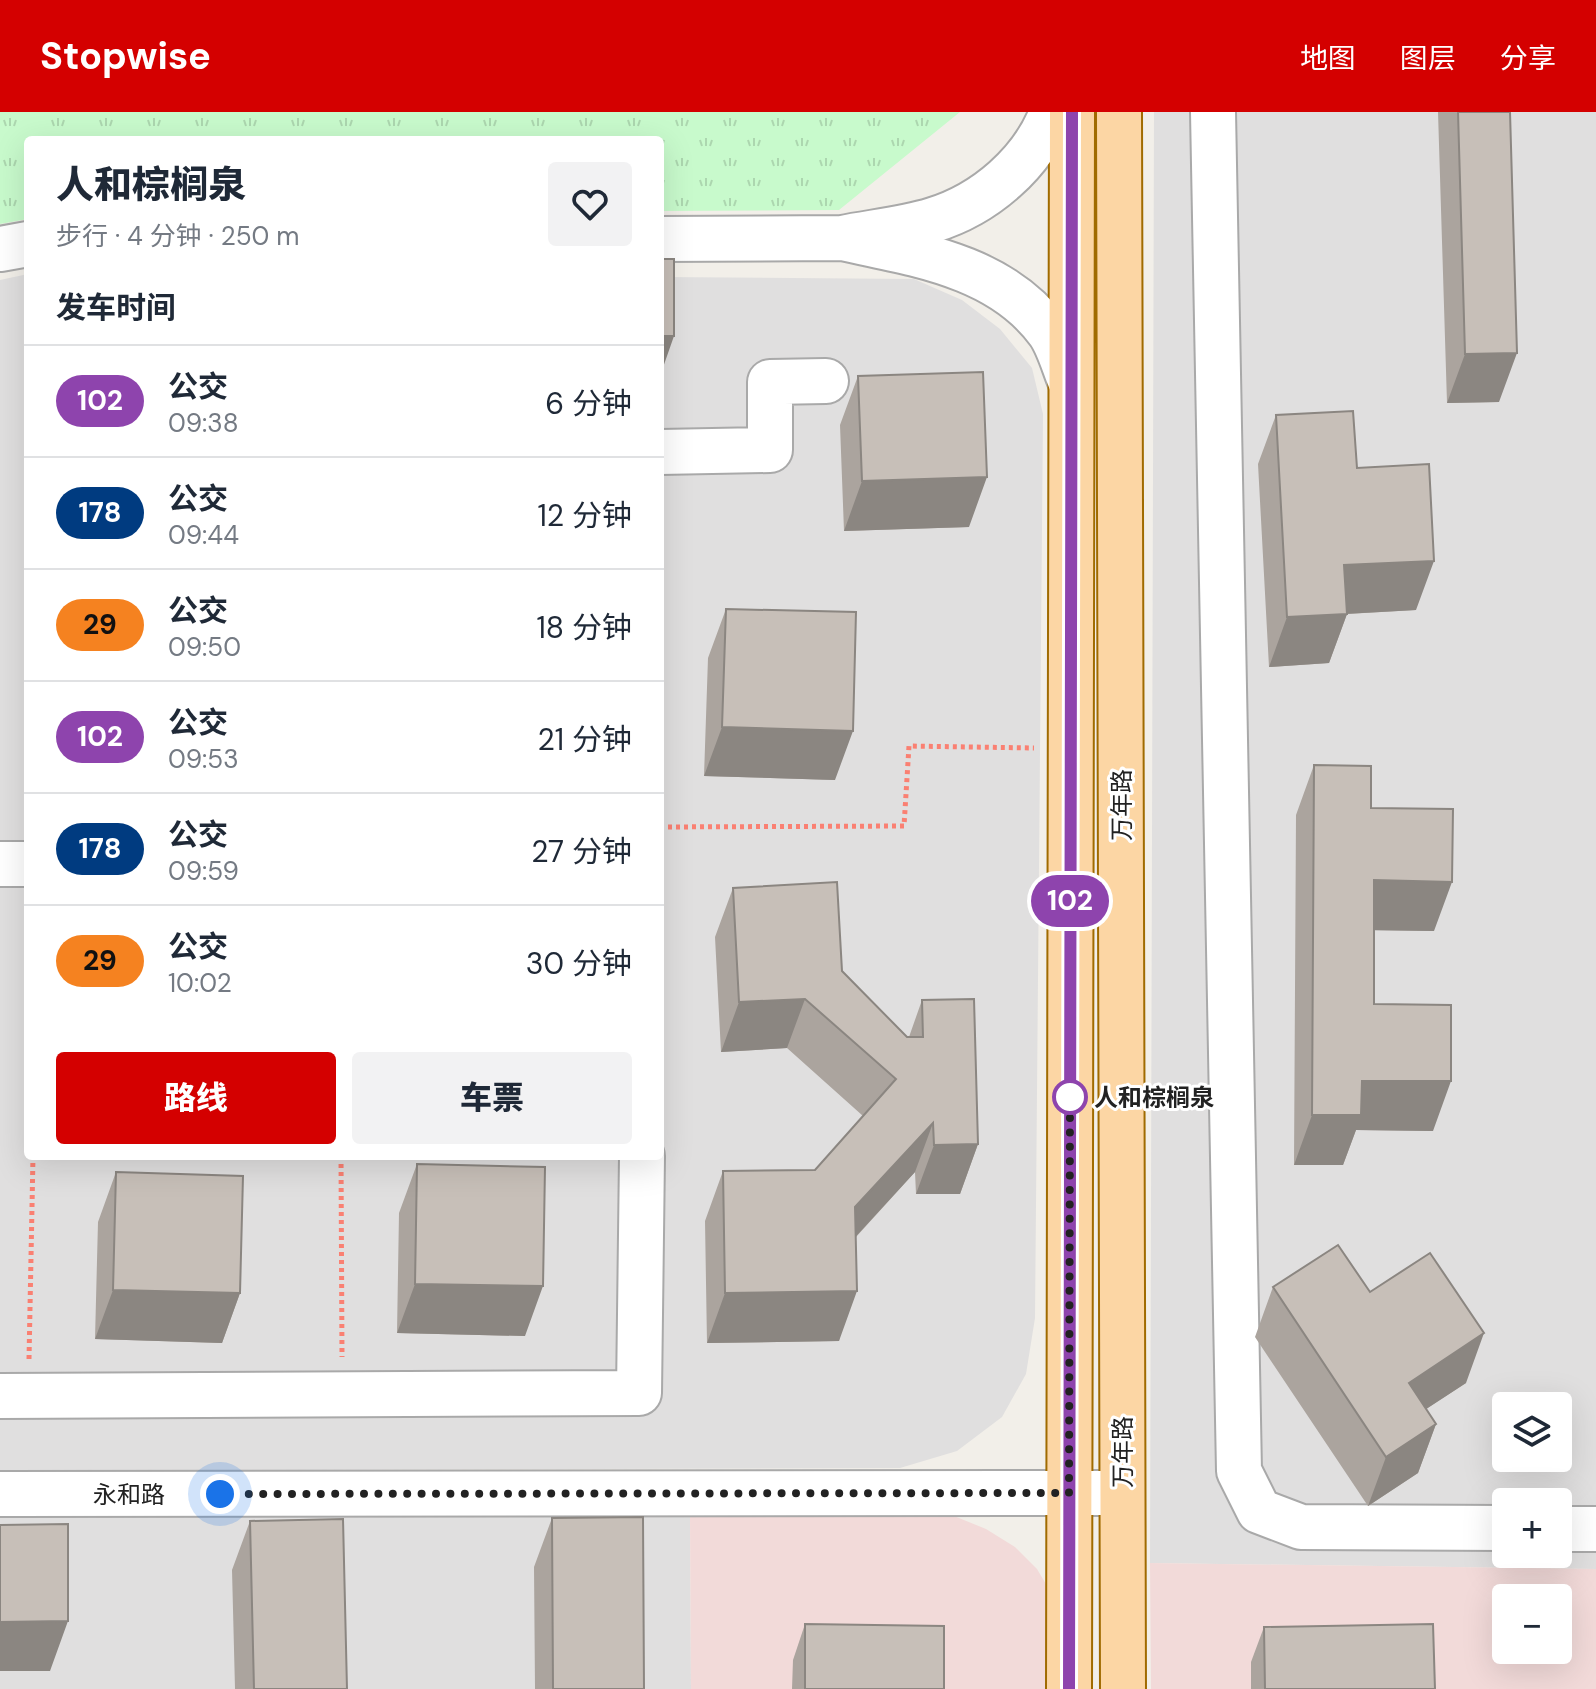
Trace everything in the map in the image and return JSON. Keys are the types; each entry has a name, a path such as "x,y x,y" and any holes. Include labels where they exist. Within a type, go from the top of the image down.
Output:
{"main road":[{"path":"1069,1689 1072,112"},
{"name":"万年路","path":"1119,112 1123,1689"}],"street":[{"path":"664,239 842,238 934,220 980,200 1018,167 1046,127 1052,112"},
{"path":"1213,112 1239,1471 1259,1511 1301,1527 1492,1528"},
{"path":"842,238 936,258 978,275 1020,303 1050,333 1071,383"},
{"path":"0,249 24,245"},
{"path":"664,452 770,450 770,382 826,381"},
{"path":"0,864 24,864"},
{"path":"14,1396 639,1393 642,1160"},
{"name":"永和路","path":"0,1494 1122,1493"},
{"path":"1572,1529 1596,1529"}],"path":[{"path":"664,827 904,826 909,746 1071,749"},
{"path":"14,1396 33,1160"},
{"path":"341,1160 342,1394"}],"shaded area":[{"path":"1154,112 1596,112 1596,1569 1522,1568 1572,1568 1572,1488 1492,1488 1492,1568 1150,1563"},
{"path":"24,275 24,1160 664,1160 664,277 914,279 962,300 1000,329 1032,368 1043,414 1035,1318 1026,1374 1002,1417 957,1451 900,1468 0,1471 0,280"},
{"path":"690,1516 691,1689 0,1689 0,1517"},
{"path":"690,1516 954,1516 986,1529 1015,1547 1037,1569 1053,1596 1053,1689 691,1689"},
{"path":"1150,1563 1596,1569 1596,1689 1151,1689"}],"green space":[{"path":"0,112 960,112 839,210 664,211 664,136 24,136 24,220 0,224"}],"building":[{"path":"1458,112 1510,112 1517,353 1465,354"},
{"path":"664,259 674,259 674,336 664,336"},
{"path":"983,372 987,477 862,481 858,376"},
{"path":"1353,411 1357,468 1429,464 1434,561 1344,565 1347,614 1287,617 1276,415"},
{"path":"726,609 856,612 853,731 722,727"},
{"path":"1314,765 1371,766 1371,808 1453,809 1452,882 1374,880 1374,1004 1451,1005 1451,1081 1362,1081 1361,1115 1312,1115"},
{"path":"837,882 842,971 907,1037 923,1037 922,1000 974,999 978,1144 934,1145 933,1123 855,1207 857,1291 725,1293 723,1171 815,1170 896,1079 805,999 739,1002 733,888"},
{"path":"417,1164 545,1167 543,1286 415,1284"},
{"path":"116,1172 243,1176 240,1293 113,1290"},
{"path":"1338,1245 1370,1292 1430,1253 1484,1333 1409,1383 1436,1424 1386,1457 1273,1287"},
{"path":"643,1517 644,1689 553,1689 552,1518"},
{"path":"343,1519 347,1689 254,1689 250,1521"},
{"path":"68,1524 68,1621 0,1622 0,1525"},
{"path":"805,1624 944,1626 944,1689 805,1689"},
{"path":"1433,1624 1435,1689 1265,1689 1264,1627"}],"bus line":[{"name":"102","path":"1069,1689 1072,112"}],"place":[{"name":"人和棕榈泉","path":"1070,1097"}],"route":[{"path":"220,1494 1069,1493 1070,1090 1070,1097"}]}
